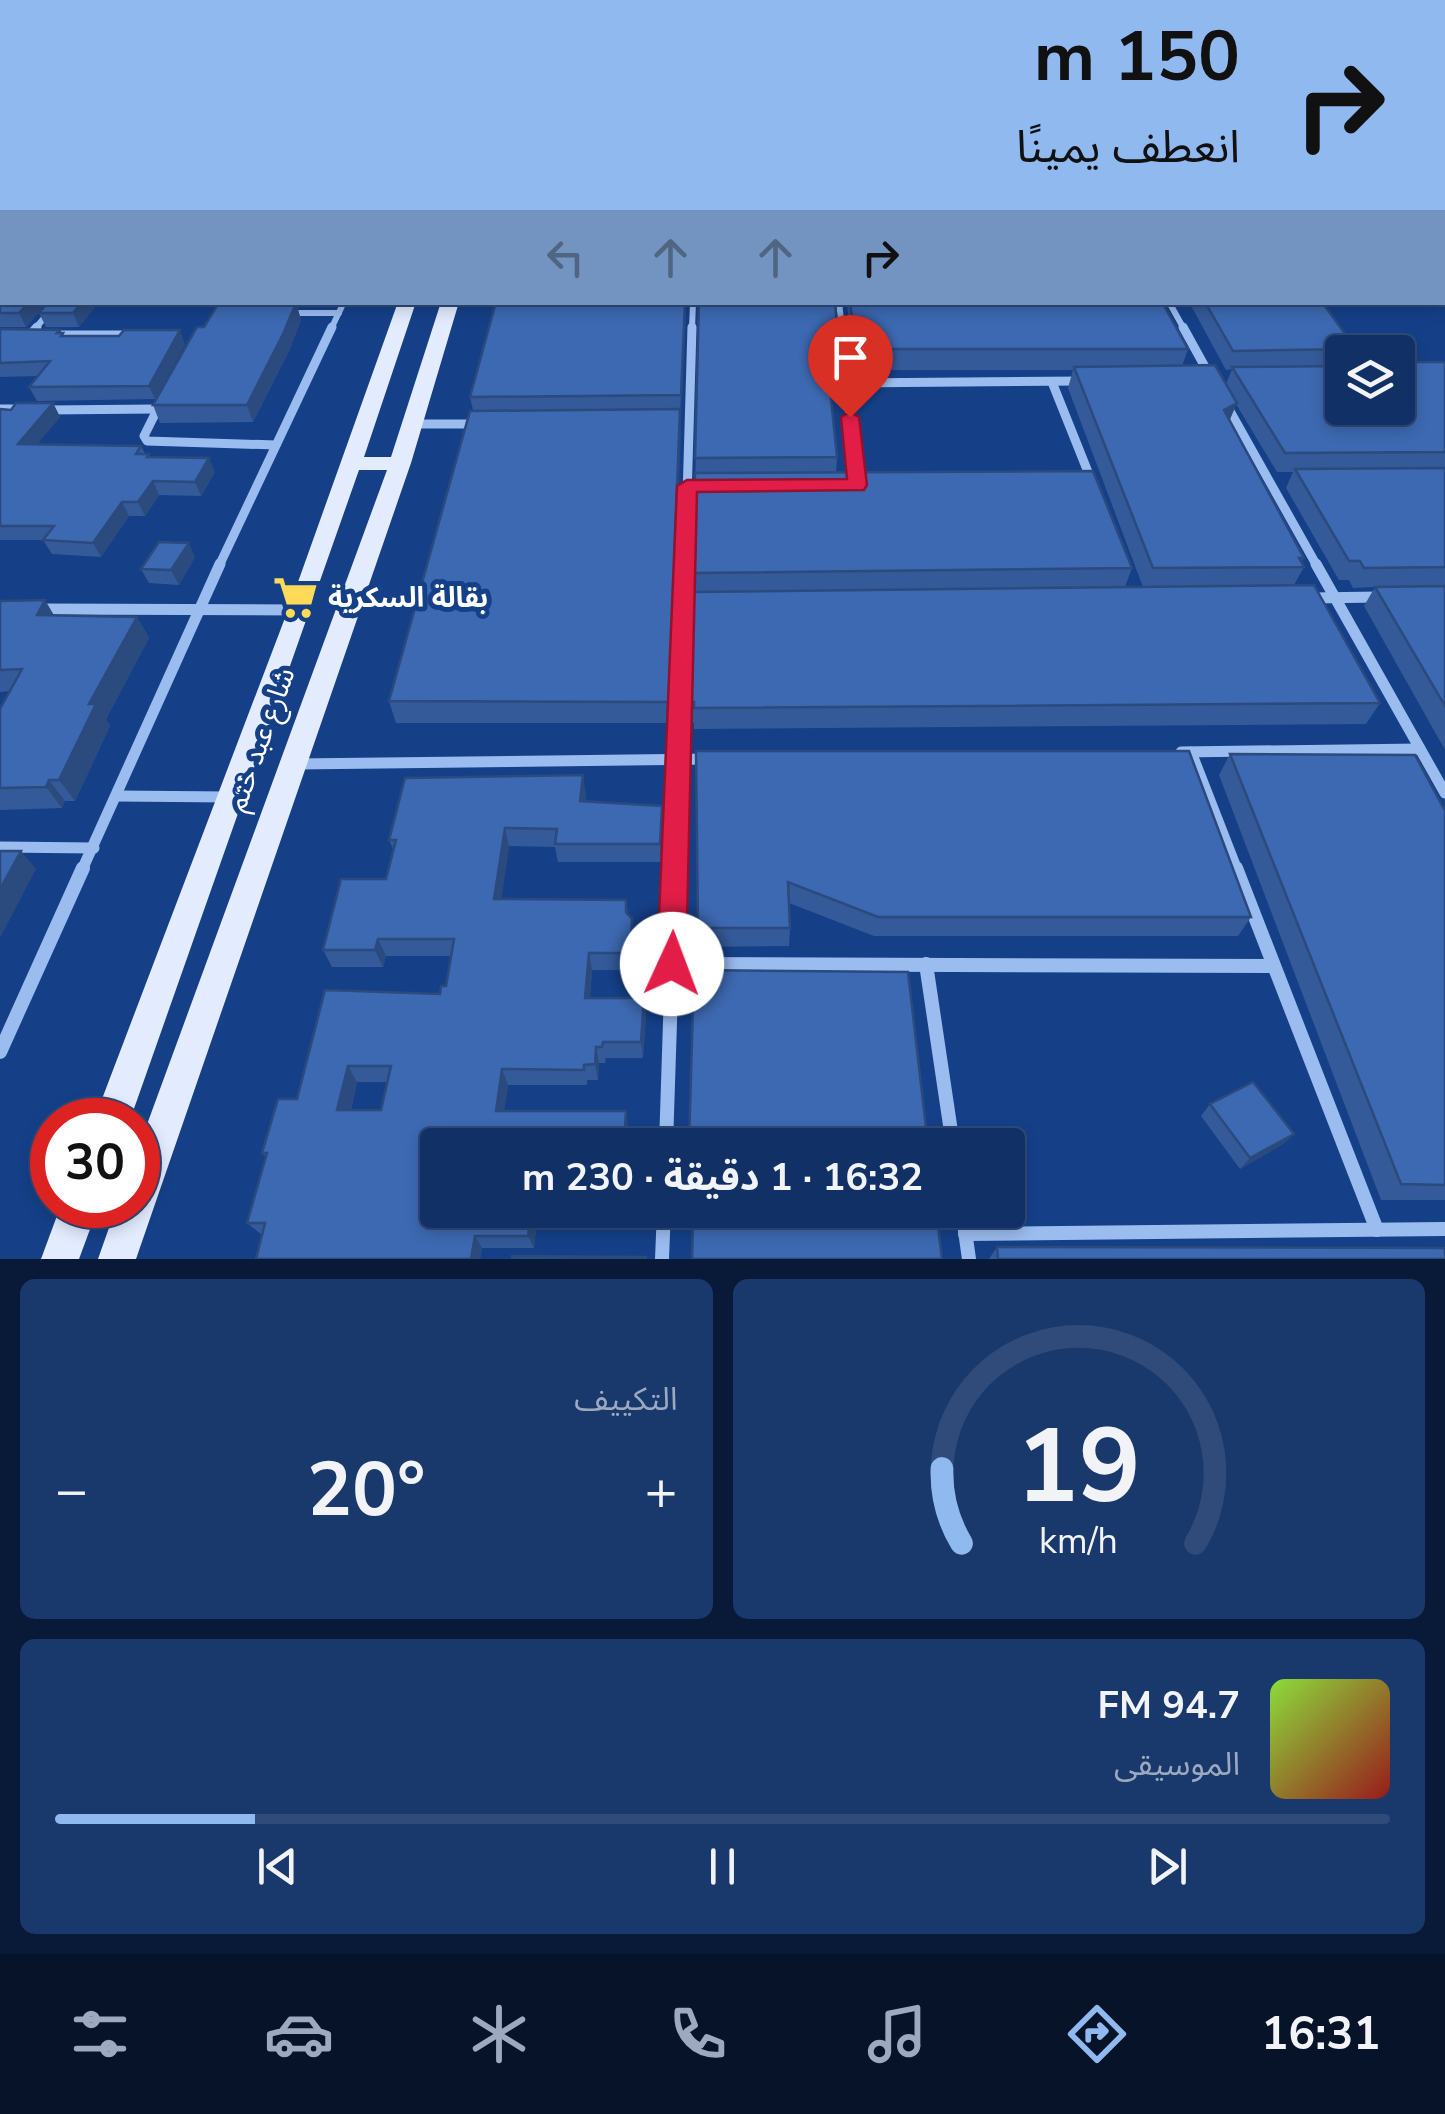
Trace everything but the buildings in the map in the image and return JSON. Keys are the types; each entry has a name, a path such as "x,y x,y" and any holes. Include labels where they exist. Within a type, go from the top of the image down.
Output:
{"main road":[{"name":"شارع عبد ختم","path":"120,1098 300,610 407,305"},
{"name":"شارع عبد ختم","path":"160,1136 400,463 449,305"},
{"path":"350,464 400,463"},
{"path":"60,1259 71,1228"},
{"name":"شارع عبد ختم","path":"117,1259 128,1228"}],"street":[{"path":"30,335 55,305"},
{"path":"667,1128 693,305"},
{"path":"839,305 857,485"},
{"path":"1171,305 1212,379 1192,379"},
{"path":"282,313 341,308"},
{"path":"0,1052 341,308"},
{"path":"15,335 143,335"},
{"path":"846,383 1092,381"},
{"path":"1052,382 1100,501"},
{"path":"165,394 144,436 147,440 276,445"},
{"path":"1222,396 1445,793"},
{"path":"0,409 156,409"},
{"path":"670,422 689,422"},
{"path":"412,424 491,424"},
{"path":"1269,480 1288,480"},
{"path":"1074,484 1093,484"},
{"path":"838,486 877,485"},
{"path":"687,486 706,486"},
{"path":"1296,598 1390,597"},
{"path":"683,604 702,604"},
{"path":"20,610 300,610"},
{"path":"1171,753 1420,749"},
{"path":"1190,752 1377,1230"},
{"path":"290,764 718,759"},
{"path":"117,796 231,798"},
{"path":"0,847 94,848"},
{"path":"672,964 1274,966"},
{"path":"926,964 950,1128"},
{"path":"662,1259 663,1228"},
{"path":"965,1228 969,1259"},
{"path":"966,1234 1445,1229"}],"place":[{"name":"بقالة السكرية","path":"295,597"}],"route":[{"path":"672,964 687,486 857,485 850,417"}]}
